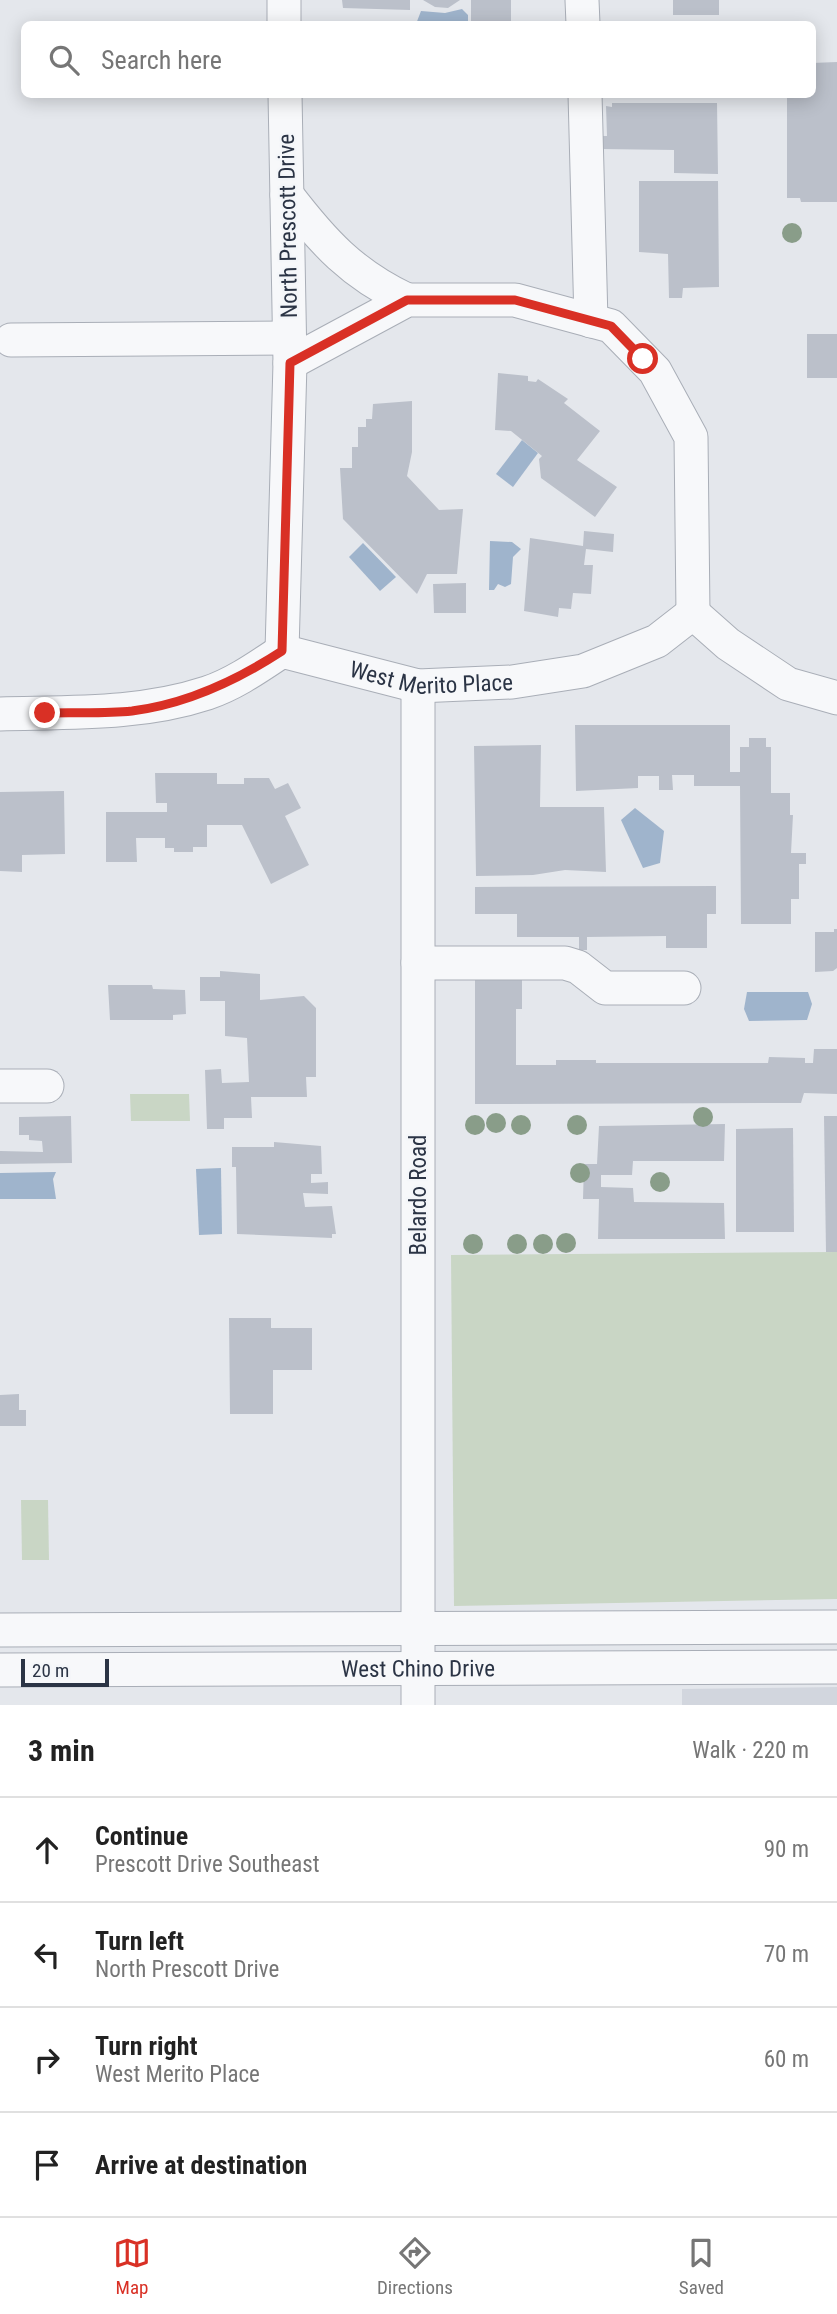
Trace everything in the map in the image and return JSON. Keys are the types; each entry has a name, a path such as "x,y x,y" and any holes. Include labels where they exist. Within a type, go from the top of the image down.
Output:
{"street":[{"path":"284,0 284,21"},
{"path":"582,0 583,21"},
{"name":"North Prescott Drive","path":"282,651 290,351 285,98"},
{"path":"585,98 591,321"},
{"path":"287,195 327,246 388,292 407,300 515,300 611,326 655,371 691,437 693,613 728,643 788,684 837,698"},
{"path":"11,340 290,351 407,300"},
{"name":"West Merito Place","path":"282,651 418,686 512,682 583,671 657,641 693,613"},
{"path":"0,714 132,710 208,692 249,673 282,651"},
{"name":"Belardo Road","path":"418,686 418,1705"},
{"path":"418,963 565,963 578,967 605,988 684,988"},
{"path":"0,1086 47,1086"},
{"name":"West Chino Drive","path":"0,1630 837,1627"},
{"name":"West Chino Drive","path":"0,1670 837,1667"}],"shaded area":[{"path":"837,1687 837,1705 682,1705 682,1689"}],"green space":[{"path":"130,1094 189,1094 190,1121 131,1121"},
{"path":"837,1252 837,1599 454,1606 451,1255"},
{"path":"21,1500 48,1500 49,1560 22,1560"}],"water":[{"path":"462,9 468,15 468,21 417,21 421,11 445,13"},
{"path":"522,440 538,453 513,487 496,474"},
{"path":"490,541 512,542 521,549 513,557 511,584 505,587 498,584 494,590 489,590"},
{"path":"363,543 396,577 380,591 349,557"},
{"path":"635,808 664,831 660,863 643,868 621,820"},
{"path":"747,992 808,992 812,1004 807,1020 749,1021 744,1009"},
{"path":"221,1168 222,1234 199,1235 196,1169"},
{"path":"56,1172 53,1179 56,1199 0,1199 0,1173"}],"building":[{"path":"342,0 410,0 410,10 343,8"},
{"path":"423,0 460,0 448,8 435,7"},
{"path":"471,0 511,0 511,21 471,21"},
{"path":"673,0 719,0 719,15 673,15"},
{"path":"837,62 837,202 801,202 800,198 787,198 787,98 816,98 816,63"},
{"path":"612,103 717,103 718,174 674,173 674,150 601,149 601,136 607,136 606,106 612,107"},
{"path":"639,181 718,181 719,287 683,288 682,298 669,298 668,254 639,252"},
{"path":"807,334 837,334 837,378 807,378"},
{"path":"498,373 528,376 528,381 536,382 538,379 568,399 564,403 600,431 577,460 617,487 595,517 541,478 539,459 542,456 511,431 495,430"},
{"path":"412,401 412,452 407,476 439,510 463,509 457,574 427,574 417,594 343,519 340,468 352,468 352,447 358,447 358,427 366,427 366,419 372,419 373,404"},
{"path":"584,531 614,534 613,552 586,549 584,565 593,565 591,594 573,593 571,609 559,608 558,617 524,611 530,538 583,546"},
{"path":"466,583 466,613 434,613 433,584"},
{"path":"575,725 730,725 730,772 740,772 740,747 749,747 749,738 766,738 766,747 771,747 771,793 790,793 790,815 793,815 791,853 806,853 806,864 799,864 799,899 791,899 791,924 741,924 740,786 694,786 694,775 672,775 673,790 659,790 659,776 638,776 638,788 576,791"},
{"path":"541,745 540,807 604,807 606,872 565,870 533,875 476,876 474,746"},
{"path":"155,773 217,773 217,784 244,784 244,778 269,778 275,789 288,783 301,808 285,816 309,865 271,884 242,825 207,825 207,847 193,847 193,852 174,852 174,848 165,848 165,838 136,838 137,862 106,862 106,812 167,812 167,803 156,803"},
{"path":"64,791 65,854 22,855 22,872 0,871 0,792"},
{"path":"716,886 716,914 707,914 707,948 666,948 666,936 587,937 587,950 579,950 579,937 517,937 517,914 475,914 475,887"},
{"path":"834,929 837,929 837,968 833,971 815,972 815,932 834,932"},
{"path":"220,971 260,974 260,1000 304,996 316,1008 316,1077 306,1077 307,1097 251,1097 252,1118 224,1118 224,1129 207,1129 205,1070 221,1069 222,1083 249,1082 247,1038 225,1036 225,1001 200,1001 200,977 220,977"},
{"path":"522,978 522,1009 516,1009 516,1065 556,1065 556,1060 596,1060 596,1063 768,1063 769,1057 805,1058 805,1063 813,1063 814,1049 837,1049 837,1094 804,1093 801,1103 475,1104 475,979"},
{"path":"108,985 152,985 153,989 185,990 186,1014 173,1015 173,1020 110,1020"},
{"path":"71,1116 72,1163 0,1164 0,1151 43,1152 42,1141 29,1140 29,1135 19,1135 19,1117"},
{"path":"824,1116 837,1116 837,1252 826,1252"},
{"path":"725,1124 724,1161 633,1161 632,1175 601,1175 601,1187 633,1188 634,1202 724,1203 725,1239 598,1239 599,1199 583,1199 584,1164 597,1164 599,1126"},
{"path":"793,1128 794,1232 736,1232 736,1129"},
{"path":"274,1142 321,1146 322,1174 311,1174 311,1183 328,1182 328,1194 303,1193 305,1207 332,1206 336,1234 332,1234 332,1238 237,1234 236,1167 232,1167 232,1147 274,1147"},
{"path":"229,1318 271,1318 271,1328 312,1328 312,1370 273,1370 273,1414 230,1414"},
{"path":"19,1394 19,1410 26,1410 26,1426 0,1426 0,1395"}],"route":[{"path":"45,713 132,710 208,692 249,673 282,651 290,363 407,300 515,300 611,326 643,359"}]}
